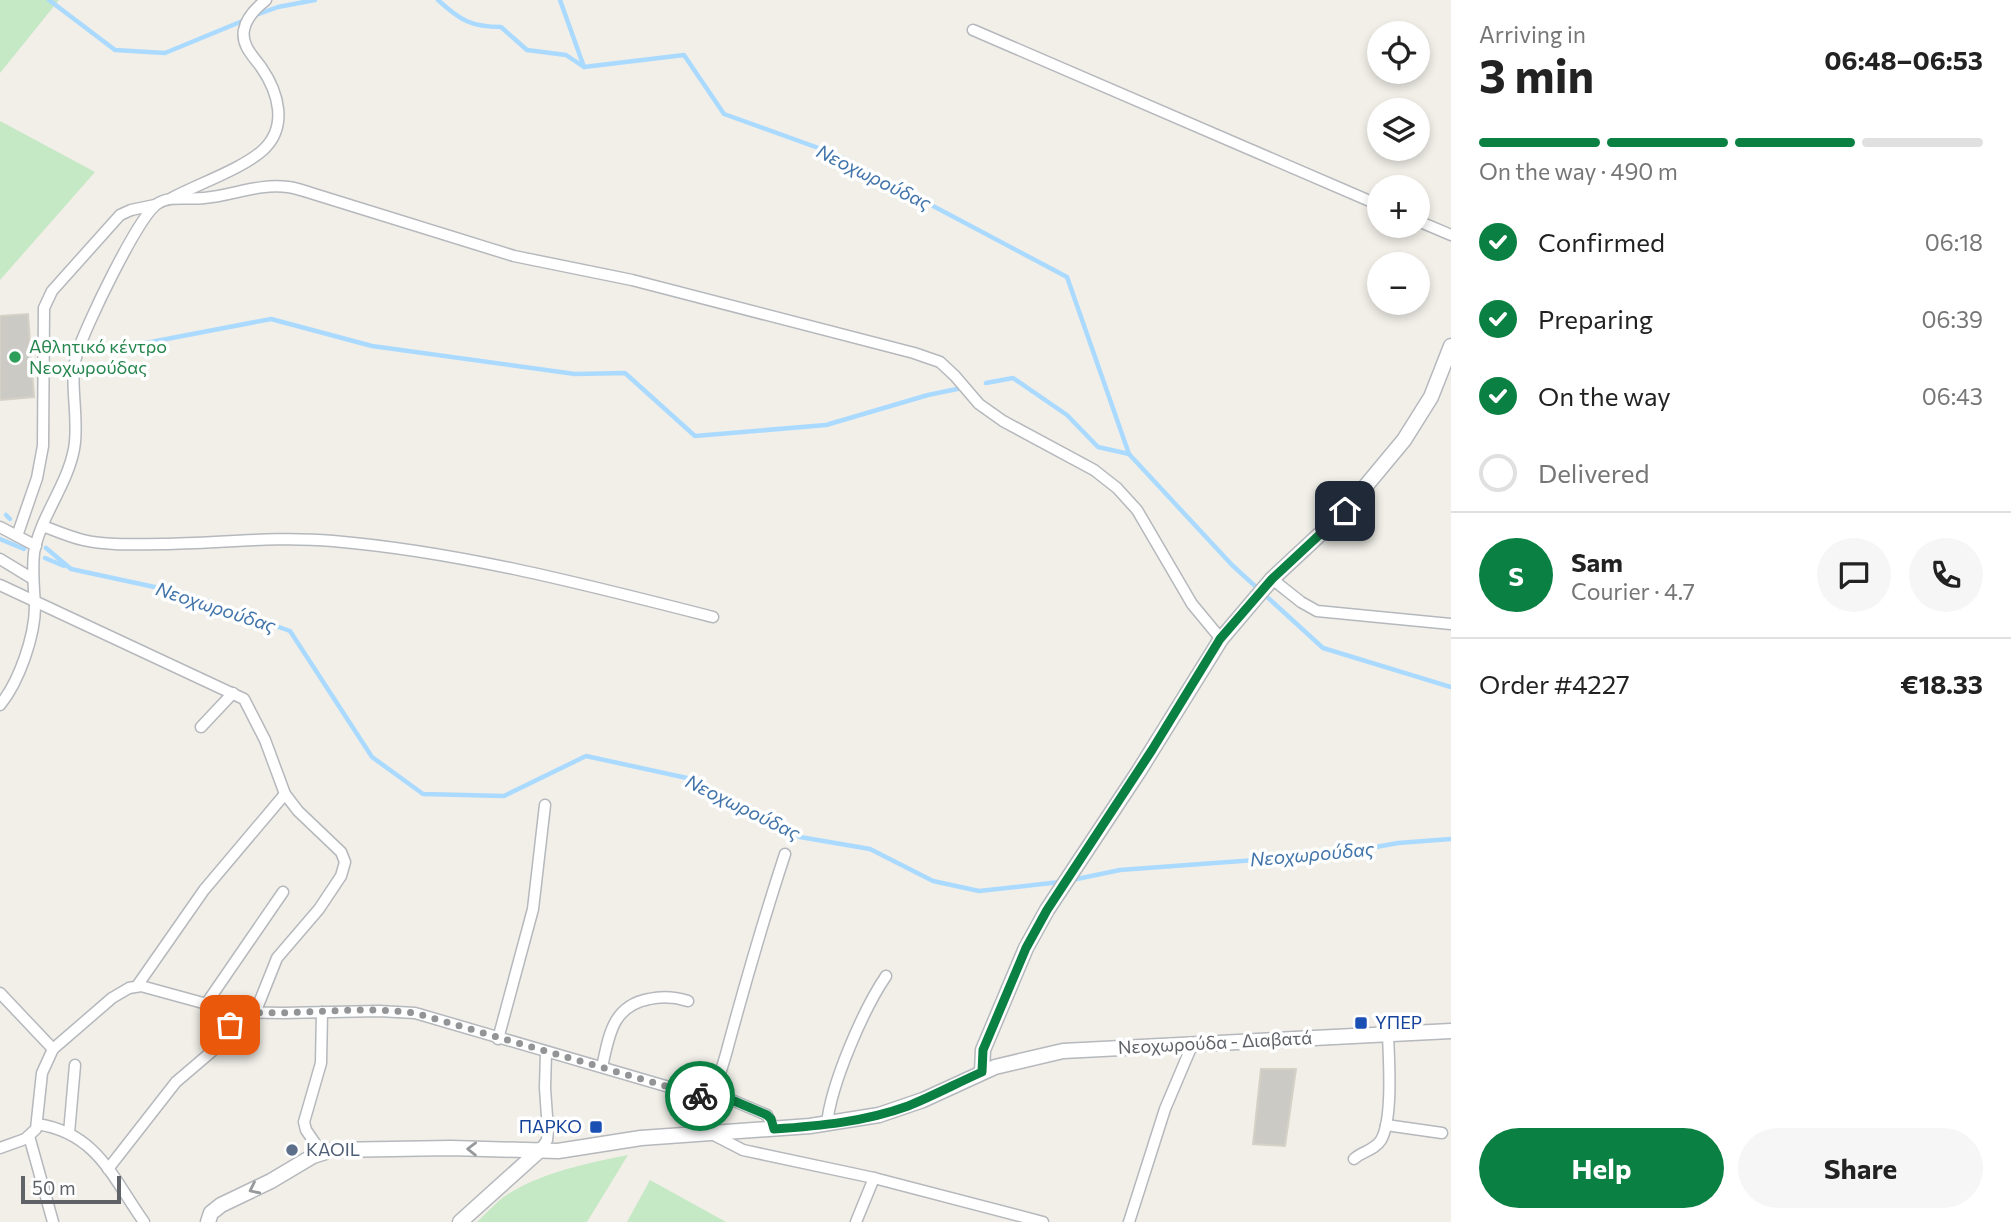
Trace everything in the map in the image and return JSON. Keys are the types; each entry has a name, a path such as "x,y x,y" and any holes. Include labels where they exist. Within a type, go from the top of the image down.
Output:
{"street":[{"path":"17,536 37,478 43,446 44,308 52,292 120,215 170,199 242,163 262,151 275,135 280,119 278,103 262,68 248,51 244,39 244,28 255,9 266,0"},
{"path":"973,30 1367,200"},
{"path":"170,199 205,198 260,188 288,187 514,256 632,279 940,362 979,404 1046,446 1094,470 1117,488 1137,510 1192,604 1220,639"},
{"path":"0,705 11,690 32,629 36,546 61,491 74,453 76,355 122,258 155,205"},
{"path":"1430,226 1451,236"},
{"path":"982,1072 983,1050 1026,948 1047,910 1139,771 1220,639 1272,579 1345,511 1404,440 1431,397 1451,346"},
{"path":"43,526 85,540 108,543 283,539 372,546 510,569 713,617"},
{"path":"1,527 36,546"},
{"path":"0,559 33,579"},
{"path":"1272,579 1301,603 1317,611 1451,624"},
{"path":"0,585 244,699 257,722 285,794 298,811 341,852 345,862 341,876 319,909 272,966 255,1013"},
{"path":"201,727 233,693"},
{"path":"137,986 204,890 285,794"},
{"path":"498,1039 533,909 545,804"},
{"path":"785,854 752,957 715,1096 709,1123 710,1133 743,1150 874,1178 1042,1222"},
{"path":"206,1004 283,892"},
{"path":"827,1124 836,1088 857,1031 886,976"},
{"path":"0,1148 29,1136 37,1124 42,1073 53,1049 112,998 123,990 137,986 236,1012 415,1013 693,1094 727,1098 767,1115 774,1129"},
{"path":"0,993 53,1049"},
{"path":"602,1068 608,1039 624,1008 638,1001 654,998 669,997 688,1001"},
{"path":"108,1169 176,1082 217,1047 225,1037 236,1012"},
{"path":"208,1222 211,1213 218,1206 271,1181 321,1152 306,1130 304,1122 321,1063 322,1012"},
{"name":"Νεοχωρούδα - Διαβατά","path":"321,1152 407,1148 566,1151 615,1141 827,1124 893,1111 982,1072 1035,1056 1193,1043 1451,1031"},
{"path":"1354,1159 1376,1146 1386,1125 1388,1035"},
{"path":"1129,1222 1165,1109 1193,1043"},
{"path":"460,1222 540,1150 547,1140 546,1052"},
{"path":"69,1133 75,1065"},
{"path":"37,1124 69,1133 89,1145 144,1222"},
{"path":"1386,1125 1442,1133"},
{"path":"29,1136 53,1222"},
{"path":"856,1222 874,1178"}],"green space":[{"path":"0,0 59,0 0,73"},
{"path":"0,121 95,172 0,280"},
{"path":"628,1155 587,1222 477,1222 505,1196 533,1181 580,1165"},
{"path":"650,1180 726,1222 627,1222"}],"building":[{"name":"Αθλητικό κέντρο Νεοχωρούδας","path":"28,314 34,397 0,400 0,316"},
{"path":"1261,1069 1296,1069 1285,1146 1253,1144"}],"waterway":[{"path":"49,0 115,50 165,53 245,20"},
{"path":"253,16 278,7 315,0"},
{"path":"438,0 466,21 482,26 501,27 527,50 566,55 584,67"},
{"name":"Νεοχωρούδας","path":"560,0 584,67 684,55 724,114 835,154 1067,277 1129,454 1232,565 1323,648 1451,687"},
{"name":"Νεοχωρούδας","path":"130,346 271,319 372,346 575,374 625,373 695,436 826,425 928,395 962,388"},
{"name":"Νεοχωρούδας","path":"986,383 1013,378 1067,415 1098,447 1129,454"},
{"name":"Νεοχωρούδας","path":"6,515 10,519"},
{"path":"0,539 24,549"},
{"name":"Νεοχωρούδας","path":"46,548 71,569 187,594 290,631 372,757 423,794 504,796 586,756 687,778 800,837 870,849 933,881 979,891 1060,882"},
{"path":"45,558 64,566"},
{"name":"Νεοχωρούδας","path":"1072,880 1120,870 1337,854 1398,843 1451,839"}],"way so far":[{"path":"230,1025 236,1012 415,1013 700,1096"}],"place":[{"name":"Αθλητικό κέντρο Νεοχωρούδας","path":"15,357"},
{"name":"ΥΠΕΡ","path":"1361,1023"},
{"name":"ΠΑΡΚΟ","path":"596,1127"},
{"name":"KAOIL","path":"292,1150"}],"route":[{"path":"700,1096 727,1098 767,1115 774,1129 810,1126 852,1121 893,1111 982,1072 983,1050 1026,948 1047,910 1152,750 1220,639 1272,579 1345,511"}]}
